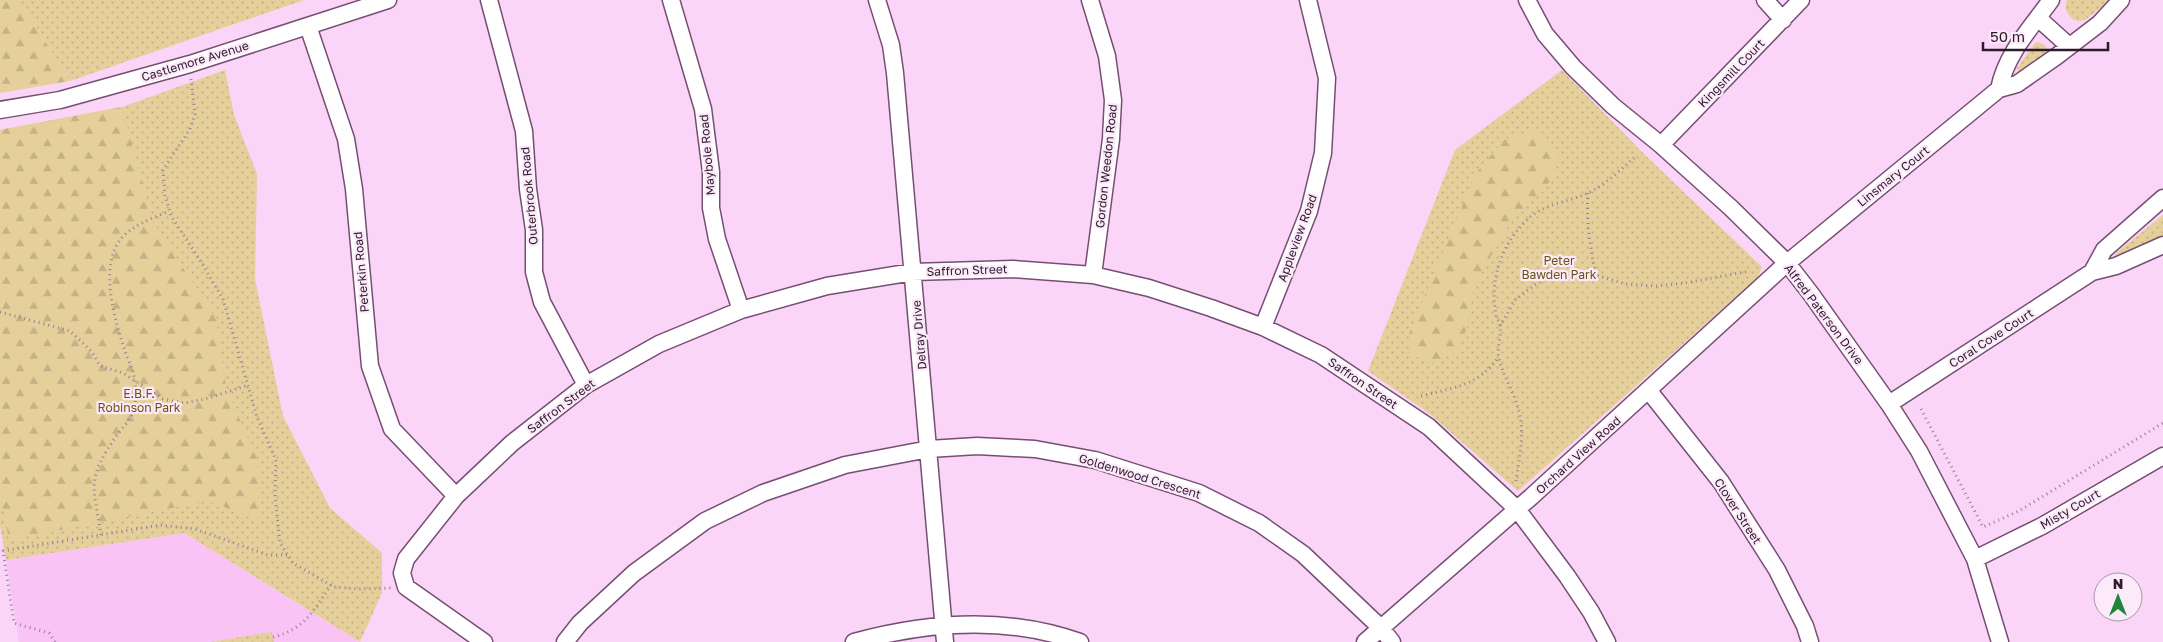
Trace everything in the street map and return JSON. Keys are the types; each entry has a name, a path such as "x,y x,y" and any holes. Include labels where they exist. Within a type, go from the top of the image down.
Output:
{"street":[{"name":"Castlemore Avenue","path":"0,110 78,95 190,64 388,0"},
{"name":"Outerbrook Road","path":"489,0 524,131 528,189 534,230 534,272 542,302 586,385"},
{"name":"Maybole Road","path":"671,0 704,109 712,172 712,208 718,239 741,310"},
{"name":"Delray Drive","path":"877,0 891,45 895,73 945,642"},
{"name":"Gordon Weedon Road","path":"1090,0 1107,56 1113,100 1111,139 1093,274"},
{"name":"Appleview Road","path":"1263,327 1309,211 1323,153 1327,78 1308,0"},
{"name":"Alfred Paterson Drive","path":"1527,0 1545,34 1573,67 1613,106 1661,145 1731,208 1787,264 1839,332 1919,451 1975,559 2000,642"},
{"path":"1765,0 1783,20"},
{"name":"Kingsmill Court","path":"1661,145 1802,0"},
{"path":"1998,89 2002,72 2010,56 2051,0"},
{"name":"Linsmary Court","path":"1787,264 1998,89 2016,84 2070,46 2100,23 2121,0"},
{"path":"2038,18 2070,46"},
{"name":"Peterkin Road","path":"308,26 346,139 354,189 370,366 392,429 456,496"},
{"name":"Coral Cove Court","path":"2092,272 2104,250 2163,198"},
{"name":"Coral Cove Court","path":"1889,404 2092,272 2116,266 2163,245"},
{"name":"Orchard View Road","path":"1365,642 1517,510 1787,264"},
{"name":"Saffron Street","path":"406,587 402,573 406,559 456,496 512,443 586,385 660,344 741,310 827,286 913,272 1013,269 1093,274 1149,288 1263,327 1321,355 1429,426 1517,510 1567,576 1591,612 1607,642"},
{"name":"Clover Street","path":"1649,391 1721,482 1777,570 1805,626 1810,642"},
{"name":"Goldenwood Crescent","path":"565,642 580,623 634,573 706,520 763,493 845,465 929,449 977,446 1035,449 1095,460 1199,493 1259,523 1303,554 1381,628 1392,642"},
{"name":"Misty Court","path":"1975,559 2042,526 2163,456"},
{"path":"406,587 484,642"},
{"path":"854,642 893,631 944,625 1009,626 1057,634 1080,642"}],"path":[{"path":"191,76 195,114 190,129 163,170 165,195 171,216 198,256 223,299 257,417 276,460 275,495 280,543 293,563 331,586 359,589 406,587"},
{"path":"1500,324 1496,317 1494,293 1496,273 1504,252 1514,234 1531,216 1557,202 1588,193 1609,179 1634,158"},
{"path":"1588,193 1589,235 1596,275"},
{"path":"101,535 93,480 100,462 135,409 136,396 134,375 115,320 110,281 114,254 121,240 143,222 169,211"},
{"path":"1516,481 1521,449 1521,418 1516,400 1498,358 1500,324 1515,300 1536,284 1555,275 1596,275 1625,284 1657,286 1750,271"},
{"path":"0,312 70,332 92,352 100,366 133,378 163,399 185,403 209,398 248,385"},
{"path":"1420,396 1468,384 1498,358"},
{"path":"1921,409 1983,527 2018,511 2163,423"},
{"path":"55,642 49,633 14,623 3,551 160,526 195,528 268,555 288,555"},
{"path":"273,637 298,628 308,619 331,586"}],"shaded area":[{"path":"184,533 359,642 19,642 6,560"}],"green space":[{"path":"0,0 19,0 70,81 0,93"},
{"path":"19,0 304,0 70,81"},
{"path":"2067,0 2110,0 2085,20 2078,21 2068,13 2066,7"},
{"path":"2039,42 2046,46 2047,52 2023,74 2018,74 2017,68 2035,43"},
{"name":"E.B.F. Robinson Park","path":"225,70 234,115 257,174 255,279 283,416 330,508 382,553 382,593 360,642 184,533 6,560 0,526 0,130 122,107"},
{"name":"Peter Bawden Park","path":"1562,70 1642,152 1762,267 1758,277 1518,491 1430,414 1368,371 1455,150"},
{"name":"E.B.F. Robinson Park","path":"122,107 153,222 216,318 226,388 258,461 258,519 208,501 9,540 0,493 0,130"},
{"path":"1535,130 1559,153 1553,178 1508,226 1474,286 1466,330 1457,351 1430,364 1409,353 1409,334 1476,173 1505,139"},
{"path":"2163,215 2163,236 2120,261 2115,258 2116,253"},
{"path":"272,632 274,642 209,642"}]}
